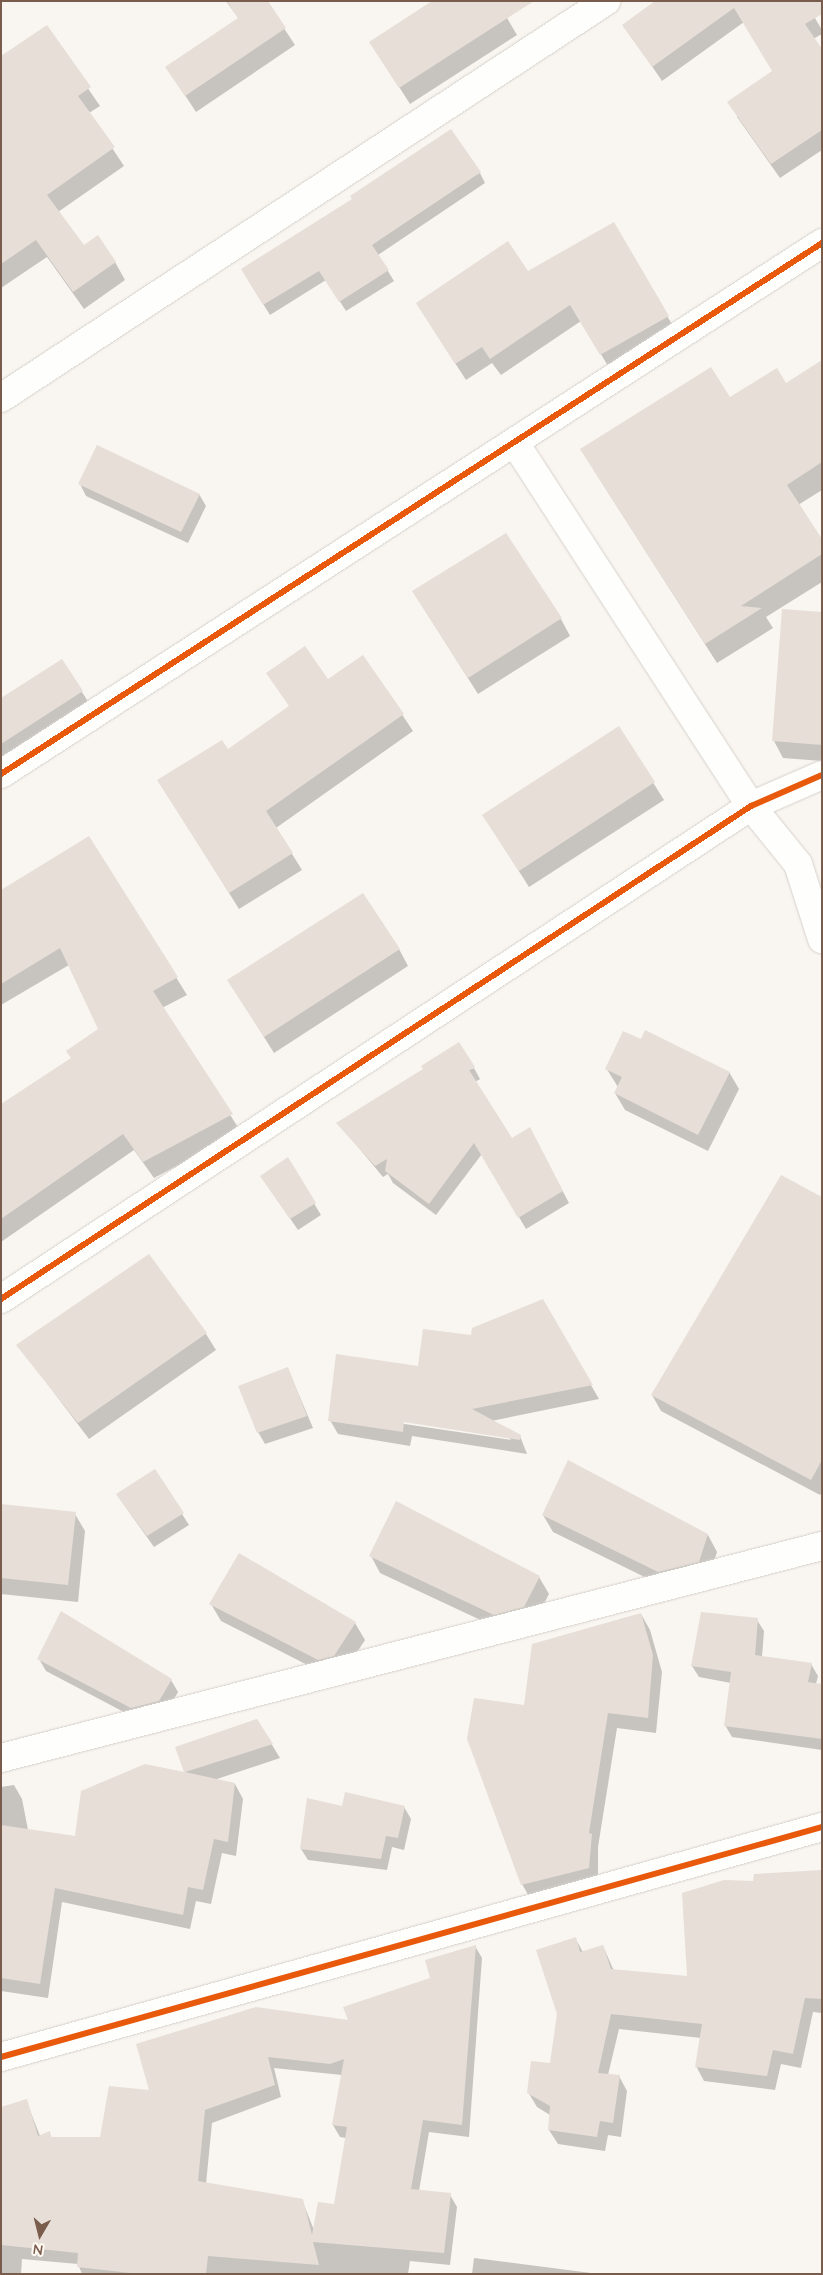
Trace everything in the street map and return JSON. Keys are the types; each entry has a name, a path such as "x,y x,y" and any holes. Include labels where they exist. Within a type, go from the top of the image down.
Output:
{"street":[{"path":"1,398 606,1"},
{"path":"1,774 515,443 822,242"},
{"path":"515,443 751,806 798,864 822,939"},
{"path":"1,1299 751,806 822,775"},
{"path":"1,1758 822,1546"},
{"path":"1,2056 822,1827"}],"building":[{"path":"227,1 268,1 286,28 185,96 165,67 238,18"},
{"path":"432,1 534,1 399,88 369,42"},
{"path":"655,1 822,1 822,14 805,24 822,49 822,130 771,164 727,102 772,71 734,8 652,67 622,25"},
{"path":"47,25 91,87 78,96 115,147 47,195 84,245 98,235 116,262 73,292 36,240 1,264 1,56"},
{"path":"451,129 481,172 372,245 389,270 339,302 319,271 263,305 241,269 352,199 350,196"},
{"path":"614,222 669,316 600,355 570,305 490,359 482,347 455,364 416,303 508,241 528,271"},
{"path":"822,360 822,462 787,485 822,539 822,554 741,606 762,608 705,644 580,449 711,367 730,397 777,368 786,383"},
{"path":"97,445 200,494 181,532 78,484"},
{"path":"506,533 562,618 468,678 412,591"},
{"path":"782,609 822,612 822,745 772,741"},
{"path":"305,646 328,679 363,655 404,714 266,811 293,853 229,893 157,780 222,740 228,749 289,706 266,673"},
{"path":"62,659 83,691 1,744 1,698"},
{"path":"619,726 655,782 519,871 482,815"},
{"path":"89,836 178,977 153,991 233,1114 143,1162 123,1134 1,1219 1,1104 71,1058 66,1051 98,1029 60,948 1,984 1,890"},
{"path":"363,893 400,949 264,1037 227,980"},
{"path":"645,1030 730,1072 698,1135 614,1093 622,1077 605,1069 623,1031 641,1039"},
{"path":"459,1042 475,1067 469,1070 512,1138 530,1127 563,1191 518,1218 474,1143 429,1204 385,1171 387,1159 375,1166 336,1123 423,1069 421,1066"},
{"path":"288,1157 316,1203 290,1219 260,1176"},
{"path":"781,1175 822,1197 822,1460 811,1480 651,1395"},
{"path":"149,1254 207,1333 78,1423 16,1345"},
{"path":"543,1299 593,1385 472,1409 521,1435 520,1440 404,1422 403,1432 328,1421 336,1354 418,1366 423,1329 471,1335 472,1328"},
{"path":"288,1367 307,1416 257,1433 238,1386"},
{"path":"568,1460 708,1534 699,1562 658,1572 542,1515"},
{"path":"155,1469 184,1513 147,1536 116,1494"},
{"path":"396,1501 540,1576 524,1607 494,1615 369,1556"},
{"path":"1,1504 76,1512 68,1585 1,1578"},
{"path":"239,1553 356,1622 334,1656 318,1660 209,1604"},
{"path":"61,1611 172,1679 159,1701 131,1708 37,1659"},
{"path":"701,1612 758,1618 755,1655 812,1663 808,1682 822,1684 822,1739 724,1726 731,1672 691,1666"},
{"path":"641,1613 653,1655 648,1718 608,1713 589,1833 592,1834 589,1868 521,1885 467,1739 474,1698 524,1705 532,1644"},
{"path":"257,1719 273,1744 185,1772 235,1783 228,1842 214,1839 203,1890 188,1887 183,1915 55,1888 40,1984 1,1978 1,1825 75,1836 81,1791 145,1764 184,1772 175,1747"},
{"path":"345,1792 405,1806 398,1838 386,1836 381,1859 300,1849 307,1798 342,1806"},
{"path":"822,1870 822,1999 805,1998 793,2054 773,2050 767,2076 695,2067 702,2024 611,2014 598,2073 620,2075 613,2123 600,2121 597,2137 548,2130 550,2106 527,2093 531,2061 550,2063 557,2014 536,1950 576,1937 580,1952 603,1945 611,1969 687,1976 682,1893 724,1880 753,1881 754,1874"},
{"path":"476,1945 462,2125 423,2120 411,2189 451,2193 444,2253 313,2242 319,2265 208,2256 206,2274 139,2274 77,2267 78,2253 1,2245 1,2107 27,2099 38,2136 50,2131 51,2137 100,2137 109,2086 149,2090 136,2044 256,2007 348,2020 343,2007 430,1978 425,1960","holes":["268,2057 330,2064 344,2059 332,2125 347,2127 334,2204 318,2202 312,2235 303,2199 198,2181 205,2110 275,2085"]}],"cycle path":[{"path":"1,774 822,243"},
{"path":"1,1299 751,806 822,775"},
{"path":"1,2057 822,1827"}]}
